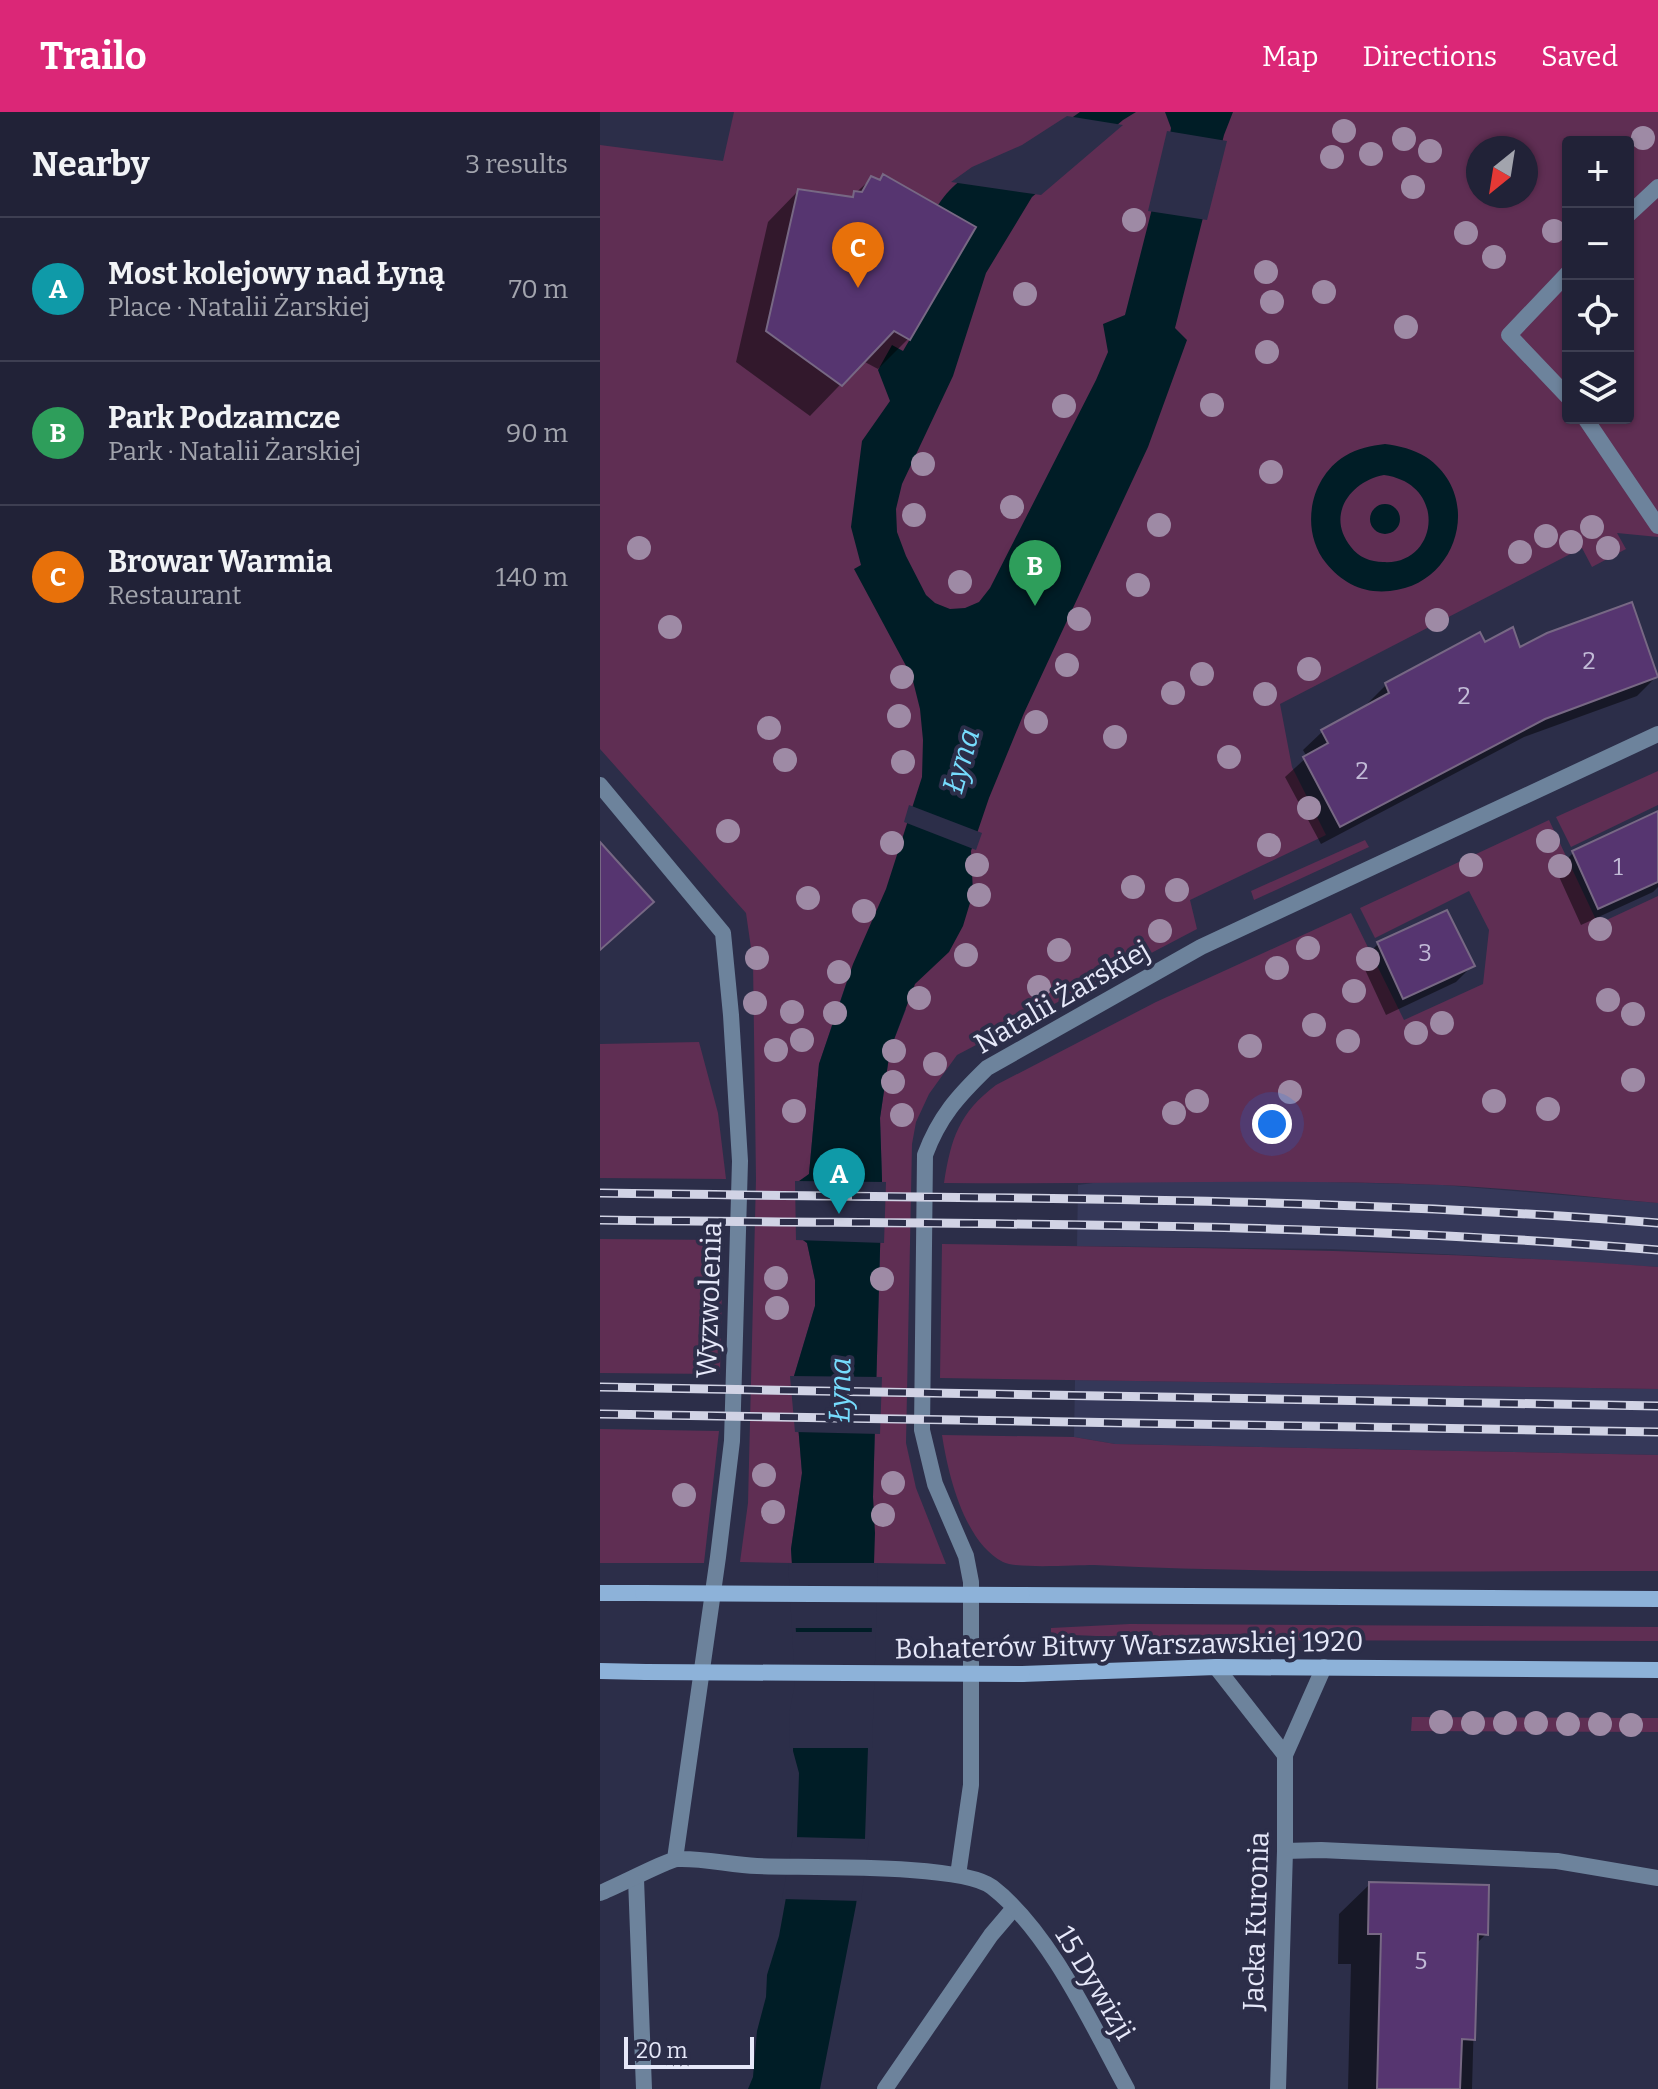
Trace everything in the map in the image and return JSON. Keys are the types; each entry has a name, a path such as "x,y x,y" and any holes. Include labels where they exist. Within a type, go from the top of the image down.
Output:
{"main road":[{"name":"Bohaterów Bitwy Warszawskiej 1920","path":"600,1593 1658,1599"},
{"name":"Bohaterów Bitwy Warszawskiej 1920","path":"600,1671 1022,1674 1216,1667 1658,1670"}],"street":[{"path":"1634,209 1658,187"},
{"path":"1562,279 1509,335 1562,391"},
{"path":"1589,424 1658,526"},
{"name":"Natalii Żarskiej","path":"958,1875 971,1785 971,1582 966,1556 935,1484 922,1430 925,1155 936,1127 957,1096 987,1068 1201,947 1658,734"},
{"name":"Wyzwolenia","path":"600,785 723,933 731,1015 740,1161 730,1456 675,1859"},
{"path":"1216,1667 1285,1755"},
{"name":"Jacka Kuronia","path":"1278,2089 1285,1755 1324,1667"},
{"path":"1285,1851 1557,1861 1658,1878"},
{"path":"600,1893 675,1859"},
{"name":"15 Dywizji","path":"675,1859 756,1866 880,1869 958,1875 990,1885 1014,1908 1052,1955 1127,2089"},
{"path":"636,1879 644,2089"},
{"path":"885,2089 991,1935 1014,1908"}],"shaded area":[{"path":"734,112 1658,112 1658,537 1617,533 1626,549 1592,567 1582,548 1280,704 1292,767 1326,835 1190,900 1197,929 957,1055 929,1094 916,1122 912,1144 906,1443 916,1488 946,1564 874,1563 882,1180 880,1118 890,1050 906,1009 849,975 819,1064 809,1174 802,1181 799,1237 807,1243 815,1280 815,1306 794,1376 802,1473 791,1549 792,1563 740,1562 748,1503 756,1179 753,962 746,913 600,749 600,145 723,161"},
{"path":"1658,771 1658,805 1571,847 1556,817"},
{"path":"1549,820 1598,924 1658,896 1658,1203 1495,1188 1379,1183 944,1183 954,1140 965,1116 996,1085 1156,1002 1351,913 1404,1020 1483,984 1489,930 1469,891 1375,938 1360,908"},
{"path":"1365,840 1369,847 1254,900 1251,891"},
{"path":"699,1042 718,1113 726,1179 600,1178 600,1044"},
{"path":"1246,1180 1443,1185 1658,1203 1658,1267 1330,1249 1077,1246 1078,1185 1108,1181"},
{"path":"600,1239 723,1240 720,1374 600,1373"},
{"path":"942,1244 1390,1253 1658,1267 1658,1389 940,1378"},
{"path":"1075,1380 1658,1389 1658,1455 1115,1444 1074,1437"},
{"path":"600,1429 719,1431 704,1563 600,1563"},
{"path":"942,1435 1074,1437 1115,1444 1658,1455 1658,1571 1305,1571 1010,1564 989,1552 968,1523 954,1487"},
{"path":"1130,1624 1658,1627 1658,1641 1186,1640 1051,1634 1051,1628"},
{"path":"1412,1717 1658,1718 1658,1732 1411,1731"}],"water":[{"name":"Łyna","path":"1080,112 1136,112 1032,197 986,273 953,376 902,484 896,509 897,532 906,556 926,595 950,609 965,608 979,602 990,588 1108,352 1103,324 1125,315 1168,146 1171,128 1165,112 1233,112 1224,135 1175,328 1187,340 1148,447 1024,713 989,798 971,851 973,893 963,926 949,952 915,984 890,1050 880,1118 882,1180 873,1497 875,1533 865,1839 856,1905 820,2089 748,2089 753,2077 767,1975 779,1936 797,1837 799,1773 793,1751 794,1709 799,1683 791,1549 802,1473 794,1376 815,1306 815,1280 807,1243 799,1237 799,1181 809,1174 819,1064 853,964 886,889 922,777 920,709 912,677 854,569 861,565 851,527 862,441 890,401 878,370 892,345 903,351 976,227 938,205 956,184 975,171 1029,146"},
{"path":"1385,444 1426,457 1444,474 1454,494 1458,515 1455,536 1447,556 1432,573 1413,585 1390,591 1371,591 1354,586 1326,563 1313,536 1312,506 1316,491 1333,466 1355,451","holes":["1384,475 1405,481 1419,493 1427,508 1425,539 1416,551 1402,560 1378,562 1361,556 1344,535 1341,512 1345,501 1361,484 1372,479"]},
{"path":"1385,504 1396,508 1400,519 1396,530 1385,534 1374,530 1370,519 1374,508"}],"pier":[{"path":"1067,116 1123,125 1041,195 951,182 972,167 1022,145"},
{"path":"1167,131 1227,141 1207,220 1148,211"},
{"path":"909,805 982,833 976,850 904,822"},
{"path":"795,1181 886,1182 884,1243 796,1240"},
{"path":"790,1376 882,1377 880,1434 795,1432"},
{"path":"788,1563 878,1563 876,1628 792,1628"},
{"path":"792,1632 876,1632 872,1748 789,1748 790,1709 795,1683"},
{"path":"793,1837 869,1839 861,1901 782,1899"}],"building":[{"path":"883,174 976,227 910,340 894,331 842,386 766,331 798,189 853,197 854,191 862,192 871,176 880,180"},
{"path":"1632,602 1658,677 1545,719 1340,827 1303,757 1328,743 1321,730 1389,693 1385,683 1480,632 1485,642 1513,627 1520,647 1547,633"},
{"path":"1658,811 1658,882 1598,909 1572,851"},
{"path":"600,842 654,902 600,950"},
{"path":"1447,910 1475,966 1403,999 1377,942"},
{"path":"1369,1882 1489,1885 1488,1935 1478,1934 1475,2040 1462,2039 1460,2089 1377,2089 1381,1934 1368,1934"}],"railway":[{"path":"600,1193 1262,1203 1394,1207 1658,1223"},
{"path":"600,1220 1262,1229 1394,1233 1658,1250"},
{"path":"600,1387 1658,1406"},
{"path":"600,1414 1658,1432"}],"place":[{"name":"Browar Warmia","path":"858,288"},
{"name":"Park Podzamcze","path":"1035,606"},
{"name":"Most kolejowy nad Łyną","path":"839,1214"}]}
